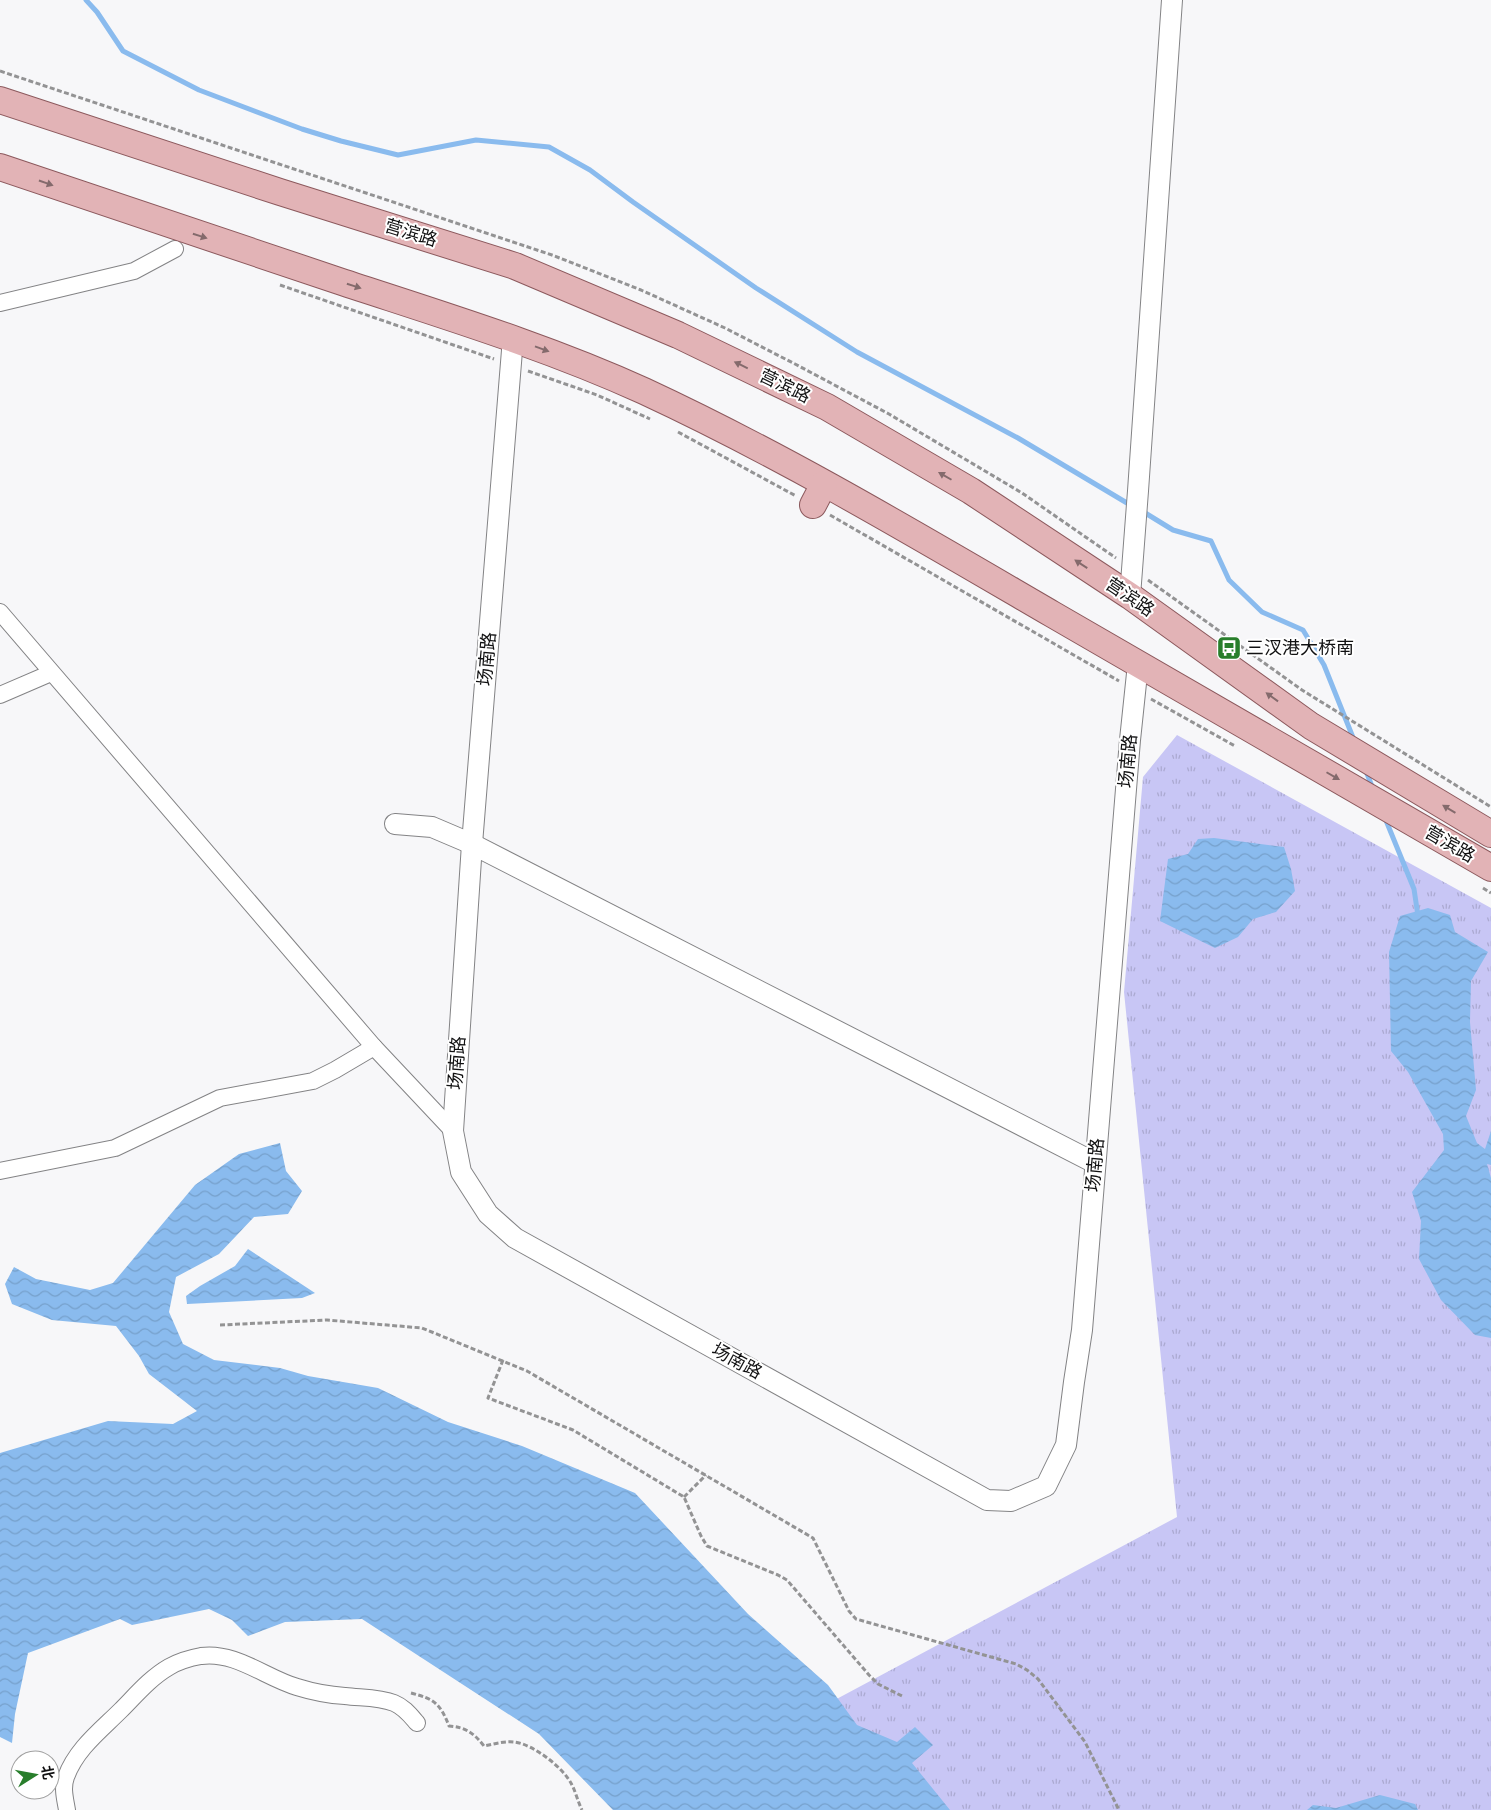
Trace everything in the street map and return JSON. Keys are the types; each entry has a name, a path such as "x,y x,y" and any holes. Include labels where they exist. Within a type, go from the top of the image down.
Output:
{"main road":[{"name":"营滨路","path":"0,100 280,192 515,266 678,335 835,412 971,491 1130,596 1311,726 1491,834"},
{"name":"营滨路","path":"0,167 197,235 513,338 575,361 642,390 703,419 818,494 1138,664 1491,868"}],"street":[{"path":"1130,596 1172,0"},
{"path":"0,303 134,272 175,249"},
{"name":"场南路","path":"513,338 472,844 453,1131 461,1172 488,1214 515,1238 988,1500 1011,1501 1046,1486 1066,1445 1082,1330 1138,664"},
{"path":"0,612 374,1047 453,1131"},
{"path":"0,695 51,673"},
{"path":"395,824 432,827 472,844 1095,1163"},
{"path":"0,1171 115,1148 220,1098 313,1080 335,1070 374,1047"},
{"path":"67,1810 63,1789 72,1765 83,1748 154,1678 183,1660 202,1656 220,1657 240,1662 296,1687 322,1694 394,1703 407,1711 417,1723"}],"path":[{"path":"273,283 598,395 656,422"},
{"path":"673,430 735,462 818,494 1135,690 1241,749"},
{"path":"1302,690 1491,807"},
{"path":"220,1325 327,1320 422,1328 534,1375 814,1538 849,1611 856,1619 1016,1664 1027,1670 1038,1679 1085,1742 1119,1810"},
{"path":"502,1360 488,1398 573,1430 684,1497 701,1536 708,1546 787,1580 869,1676 878,1684 902,1696"},
{"path":"684,1497 706,1475"},
{"path":"407,1692 428,1697 440,1706 449,1726 471,1732 484,1746 514,1742 537,1751 552,1762 572,1783 582,1810"}],"green space":[{"path":"1177,735 1491,908 1491,1810 892,1810 816,1710 1177,1517 1124,992 1143,777"}],"water":[{"path":"1214,838 1284,847 1295,891 1276,912 1253,919 1238,937 1215,948 1160,921 1168,859 1188,854 1198,839"},
{"path":"1428,908 1450,915 1455,932 1488,952 1471,981 1470,1022 1476,1090 1466,1116 1477,1143 1485,1149 1491,1131 1491,1165 1487,1164 1491,1178 1491,1338 1475,1335 1441,1300 1419,1259 1421,1221 1412,1192 1444,1150 1443,1134 1408,1072 1391,1051 1389,952 1400,916"},
{"path":"280,1143 286,1171 302,1191 288,1214 254,1217 219,1254 176,1277 169,1312 183,1344 214,1360 280,1368 308,1376 378,1388 448,1422 522,1446 635,1493 748,1614 828,1685 857,1725 897,1742 915,1727 933,1745 912,1763 950,1810 613,1810 539,1734 362,1619 285,1622 248,1636 232,1620 209,1609 132,1625 120,1619 28,1653 15,1714 12,1743 0,1737 0,1453 108,1421 173,1424 197,1411 149,1374 139,1356 116,1326 52,1320 12,1304 5,1284 14,1267 36,1279 90,1290 113,1283 195,1185 239,1154"},
{"path":"248,1249 315,1293 302,1298 187,1304 186,1296 235,1266"},
{"path":"1380,1795 1415,1804 1418,1810 1307,1810 1313,1805 1336,1808"}],"waterway":[{"path":"86,0 97,12 123,51 199,90 302,129 398,155 476,140 549,147 590,170 756,288 857,352 1018,438 1132,506"},
{"path":"1142,511 1173,530 1211,541 1229,580 1262,612 1303,630 1324,665 1354,740"},
{"path":"1366,771 1373,789"},
{"path":"1385,818 1414,889 1418,916"}],"place":[{"name":"三汊港大桥南","path":"1229,648"}]}
